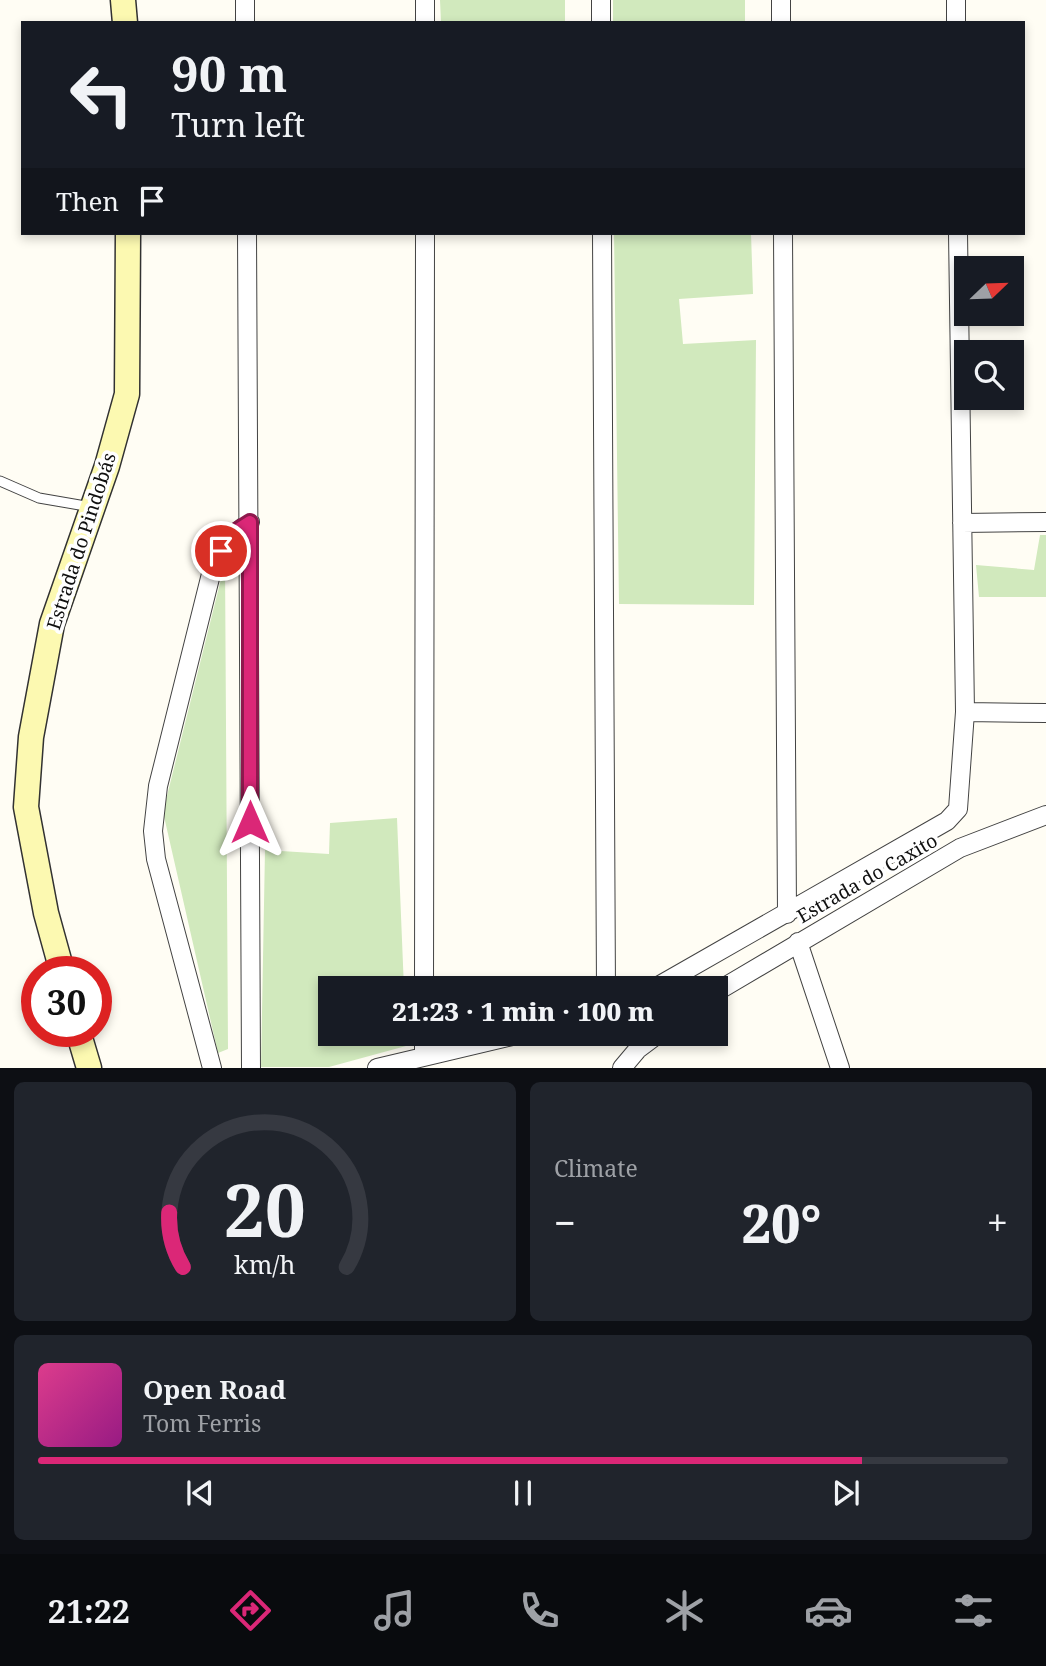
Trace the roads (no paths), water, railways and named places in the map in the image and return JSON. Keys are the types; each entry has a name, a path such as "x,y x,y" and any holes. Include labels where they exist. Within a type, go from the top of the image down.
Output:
{"main road":[{"path":"123,0 125,21"},
{"name":"Estrada do Pindobás","path":"58,956 46,914 26,807 31,737 52,624 127,394 128,235"},
{"path":"83,1047 89,1068"}],"street":[{"path":"245,0 245,21"},
{"path":"425,0 425,21"},
{"path":"601,0 601,21"},
{"path":"781,0 781,21"},
{"path":"956,0 956,21"},
{"path":"247,235 251,1068"},
{"path":"424,976 425,235"},
{"path":"602,235 606,976"},
{"path":"783,235 788,914"},
{"path":"676,976 953,817 958,809 965,712 958,235"},
{"path":"212,1068 156,859 153,831 158,786 212,570 227,540 250,522"},
{"path":"962,523 1046,522"},
{"path":"965,712 1046,713"},
{"name":"Estrada do Caxito","path":"728,985 960,848 1046,815"},
{"path":"798,942 840,1068"},
{"path":"424,1046 424,1056"},
{"path":"377,1068 468,1046"},
{"path":"622,1068 642,1046"}],"lane":[{"path":"0,481 39,498 92,507"}]}
